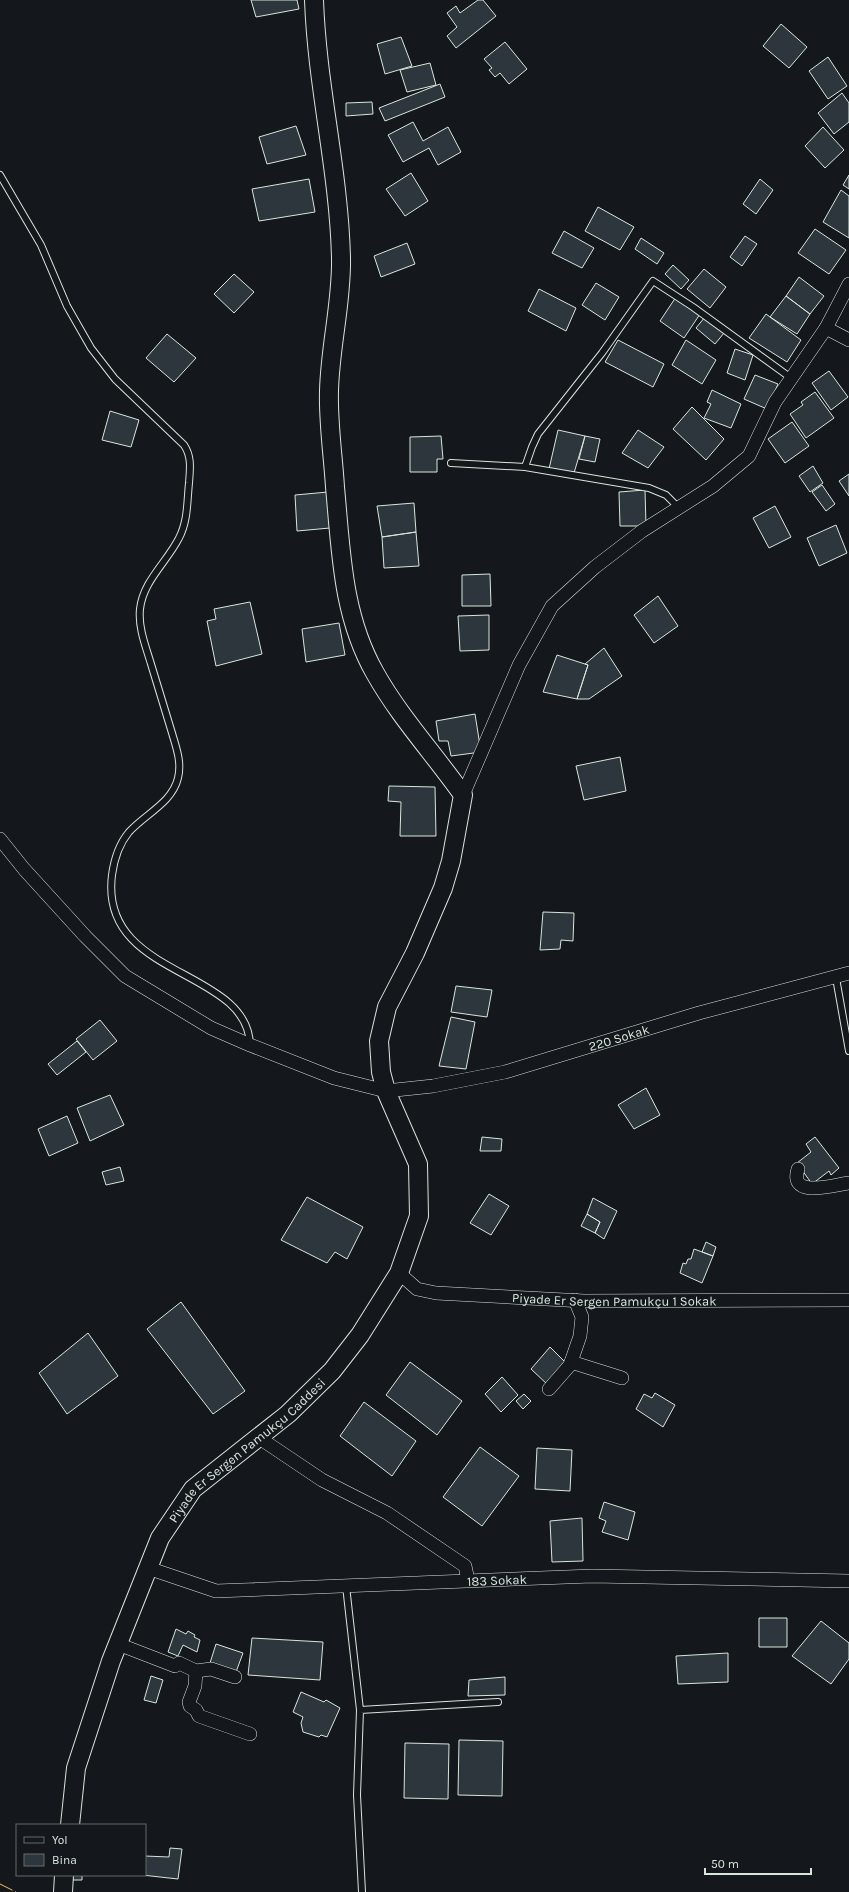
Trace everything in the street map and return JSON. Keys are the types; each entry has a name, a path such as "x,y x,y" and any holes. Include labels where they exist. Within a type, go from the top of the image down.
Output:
{"street":[{"path":"314,0 319,70 339,218 341,259 340,294 329,391 342,568 347,598 360,640 374,672 394,703 463,794 519,665 552,606 595,567 642,531 713,486 749,456 775,402 826,328 849,284"},
{"path":"826,328 849,340"},
{"name":"Piyade Er Sergen Pamukçu Caddesi","path":"70,1824 76,1768 118,1644 160,1538 193,1489 288,1414 332,1371 360,1336 399,1273 419,1216 418,1164 386,1092 379,1060 382,1023 388,1007 415,953 443,888 451,861 463,794"},
{"path":"0,838 24,869 80,931 125,976 211,1028 334,1078 386,1092"},
{"name":"220 Sokak","path":"386,1092 433,1086 505,1072 699,1013 849,974"},
{"path":"798,1169 796,1175 798,1181 808,1188 825,1188 849,1183"},
{"name":"Piyade Er Sergen Pamukçu 1 Sokak","path":"399,1273 417,1289 436,1293 575,1300 845,1298"},
{"path":"549,1389 570,1365 580,1336 582,1317 575,1300"},
{"path":"571,1362 622,1378"},
{"path":"258,1437 322,1480 387,1513 465,1566 468,1580"},
{"name":"183 Sokak","path":"148,1568 216,1591 592,1576 849,1581"},
{"path":"118,1644 175,1666 179,1663 196,1671 211,1669 235,1677"},
{"path":"196,1671 195,1686 190,1706 196,1710 199,1716 250,1734"},
{"path":"62,1892 64,1876"}],"lane":[{"path":"0,175 41,245 67,306 91,348 115,378 184,445 189,456 187,509 184,526 173,549 146,587 142,597 139,618 143,638 177,750 179,764 178,779 170,795 134,827 119,847 112,875 113,899 116,911 127,933 144,951 211,991 234,1007 245,1022 248,1030 250,1045"},
{"path":"525,467 538,434 602,353 653,281 694,307 791,378"},
{"path":"451,463 525,467 649,488 666,495 679,508"},
{"path":"836,978 849,1051"},
{"path":"346,1586 360,1710 357,1795 362,1892"},
{"path":"360,1710 498,1702"}],"building":[{"path":"251,0 297,0 299,9 256,17"},
{"path":"478,0 483,0 496,16 456,48 447,36 457,27 447,13 456,6 460,13"},
{"path":"781,24 807,47 789,68 763,46"},
{"path":"401,37 412,66 385,74 377,44"},
{"path":"505,42 527,69 509,84 500,73 495,77 489,70 492,68 484,59"},
{"path":"828,57 847,86 828,99 809,71"},
{"path":"430,63 436,85 407,92 400,70"},
{"path":"440,84 445,97 385,121 379,108"},
{"path":"842,93 849,103 849,122 834,134 818,113"},
{"path":"372,102 373,114 346,116 346,103"},
{"path":"413,122 423,141 448,127 461,152 438,165 429,148 403,162 388,135"},
{"path":"296,126 306,155 267,164 259,137"},
{"path":"823,127 844,150 825,168 805,146"},
{"path":"411,173 428,201 405,216 386,189"},
{"path":"849,175 849,189 843,185"},
{"path":"309,179 315,212 259,221 252,189"},
{"path":"760,179 773,190 756,214 743,204"},
{"path":"841,190 849,196 849,238 823,222"},
{"path":"598,207 634,227 620,250 585,231"},
{"path":"815,229 846,250 829,274 798,253"},
{"path":"564,231 594,248 582,268 552,253"},
{"path":"745,236 757,244 742,266 730,257"},
{"path":"641,238 664,253 657,264 635,249"},
{"path":"407,243 415,264 381,277 374,256"},
{"path":"673,265 689,280 681,289 665,274"},
{"path":"704,269 726,287 710,308 687,289"},
{"path":"234,274 254,292 234,313 214,294"},
{"path":"799,277 824,296 810,314 786,296"},
{"path":"596,283 619,297 605,320 582,305"},
{"path":"539,289 576,308 566,331 528,311"},
{"path":"786,296 810,314 797,334 770,317"},
{"path":"676,297 700,314 684,338 660,321"},
{"path":"766,314 801,340 787,362 749,338"},
{"path":"705,317 724,333 715,344 696,328"},
{"path":"167,334 196,358 174,382 146,358"},
{"path":"618,340 664,364 653,387 605,362"},
{"path":"686,340 716,360 702,384 672,365"},
{"path":"735,349 753,355 745,380 727,373"},
{"path":"829,371 848,397 831,410 812,383"},
{"path":"755,375 778,384 767,409 744,399"},
{"path":"712,390 741,404 731,428 704,418 711,404 707,402"},
{"path":"815,392 834,418 806,438 790,414 803,405 801,402"},
{"path":"692,407 724,439 706,460 673,429"},
{"path":"110,411 139,420 131,447 102,440"},
{"path":"792,422 809,446 785,463 768,439"},
{"path":"558,430 585,436 574,473 549,469"},
{"path":"638,430 664,447 648,468 622,453"},
{"path":"441,436 443,459 437,459 437,472 410,472 410,437"},
{"path":"585,436 600,439 595,462 579,459"},
{"path":"813,466 823,483 810,492 799,476"},
{"path":"849,474 849,496 839,481"},
{"path":"822,485 835,504 826,511 812,492"},
{"path":"645,490 646,526 620,526 619,492"},
{"path":"328,492 330,528 297,531 295,495"},
{"path":"414,503 416,532 382,537 377,506"},
{"path":"775,506 791,537 769,548 753,518"},
{"path":"836,525 847,553 819,566 807,538"},
{"path":"416,532 419,566 384,568 382,537"},
{"path":"490,574 491,606 462,606 462,575"},
{"path":"658,596 678,626 654,643 634,615"},
{"path":"250,602 262,654 216,666 207,621 216,619 214,609"},
{"path":"489,615 489,650 460,651 458,616"},
{"path":"339,623 345,655 306,662 302,629"},
{"path":"604,648 622,676 589,699 577,699 588,665 585,664"},
{"path":"557,655 588,665 577,699 543,692"},
{"path":"475,714 481,752 451,756 448,741 439,741 436,721"},
{"path":"620,757 626,791 584,800 576,766"},
{"path":"389,786 435,787 436,836 400,836 401,802 388,801"},
{"path":"543,912 574,913 573,941 561,940 560,949 540,950"},
{"path":"456,986 492,990 487,1017 451,1012"},
{"path":"451,1017 475,1022 466,1069 439,1066"},
{"path":"100,1020 117,1041 93,1060 76,1039"},
{"path":"77,1041 86,1052 57,1075 48,1064"},
{"path":"646,1088 660,1115 634,1129 618,1105"},
{"path":"110,1095 124,1125 90,1141 77,1108"},
{"path":"67,1116 78,1143 49,1156 38,1129"},
{"path":"482,1137 502,1139 501,1151 480,1151"},
{"path":"815,1137 839,1168 831,1175 829,1171 812,1184 797,1163 811,1152 806,1144"},
{"path":"120,1167 124,1181 106,1185 102,1172"},
{"path":"489,1194 509,1206 491,1235 470,1223"},
{"path":"307,1197 363,1227 347,1259 335,1252 327,1263 281,1240"},
{"path":"593,1198 617,1211 604,1239 595,1233 600,1222 587,1214"},
{"path":"587,1214 600,1222 595,1233 581,1226"},
{"path":"706,1242 716,1247 713,1256 702,1252"},
{"path":"694,1249 713,1256 702,1283 680,1273 683,1263 686,1264 688,1259 691,1259"},
{"path":"181,1302 245,1391 213,1414 147,1329"},
{"path":"88,1333 118,1376 67,1414 39,1373"},
{"path":"550,1347 567,1364 549,1386 531,1369"},
{"path":"410,1362 462,1401 437,1435 386,1395"},
{"path":"502,1377 518,1395 501,1412 485,1394"},
{"path":"655,1393 675,1405 663,1427 636,1409 644,1394 652,1398"},
{"path":"524,1394 531,1401 523,1409 516,1401"},
{"path":"364,1402 416,1441 392,1476 340,1436"},
{"path":"480,1447 519,1476 482,1526 443,1497"},
{"path":"537,1448 572,1450 570,1491 535,1489"},
{"path":"604,1502 635,1512 628,1540 602,1532 606,1521 599,1518"},
{"path":"582,1518 583,1561 552,1562 550,1521"},
{"path":"759,1618 787,1618 787,1647 759,1647"},
{"path":"821,1621 849,1643 849,1659 831,1684 792,1656"},
{"path":"176,1629 186,1634 188,1631 200,1640 197,1652 183,1645 178,1656 168,1652"},
{"path":"252,1638 323,1642 320,1680 248,1675"},
{"path":"216,1644 243,1653 236,1672 210,1663"},
{"path":"728,1653 728,1682 678,1684 676,1656"},
{"path":"151,1676 163,1680 156,1703 144,1700"},
{"path":"505,1677 505,1695 468,1696 469,1680"},
{"path":"301,1692 324,1702 326,1700 340,1708 327,1737 321,1735 319,1737 303,1732 301,1723 303,1717 293,1712"},
{"path":"459,1740 503,1741 502,1796 458,1795"},
{"path":"405,1743 449,1744 448,1799 404,1798"},
{"path":"170,1848 182,1849 178,1879 146,1875 146,1856 169,1857"},
{"path":"72,1876 82,1876 82,1880 71,1880"}],"power":[{"path":"0,1884 16,1892"}]}
